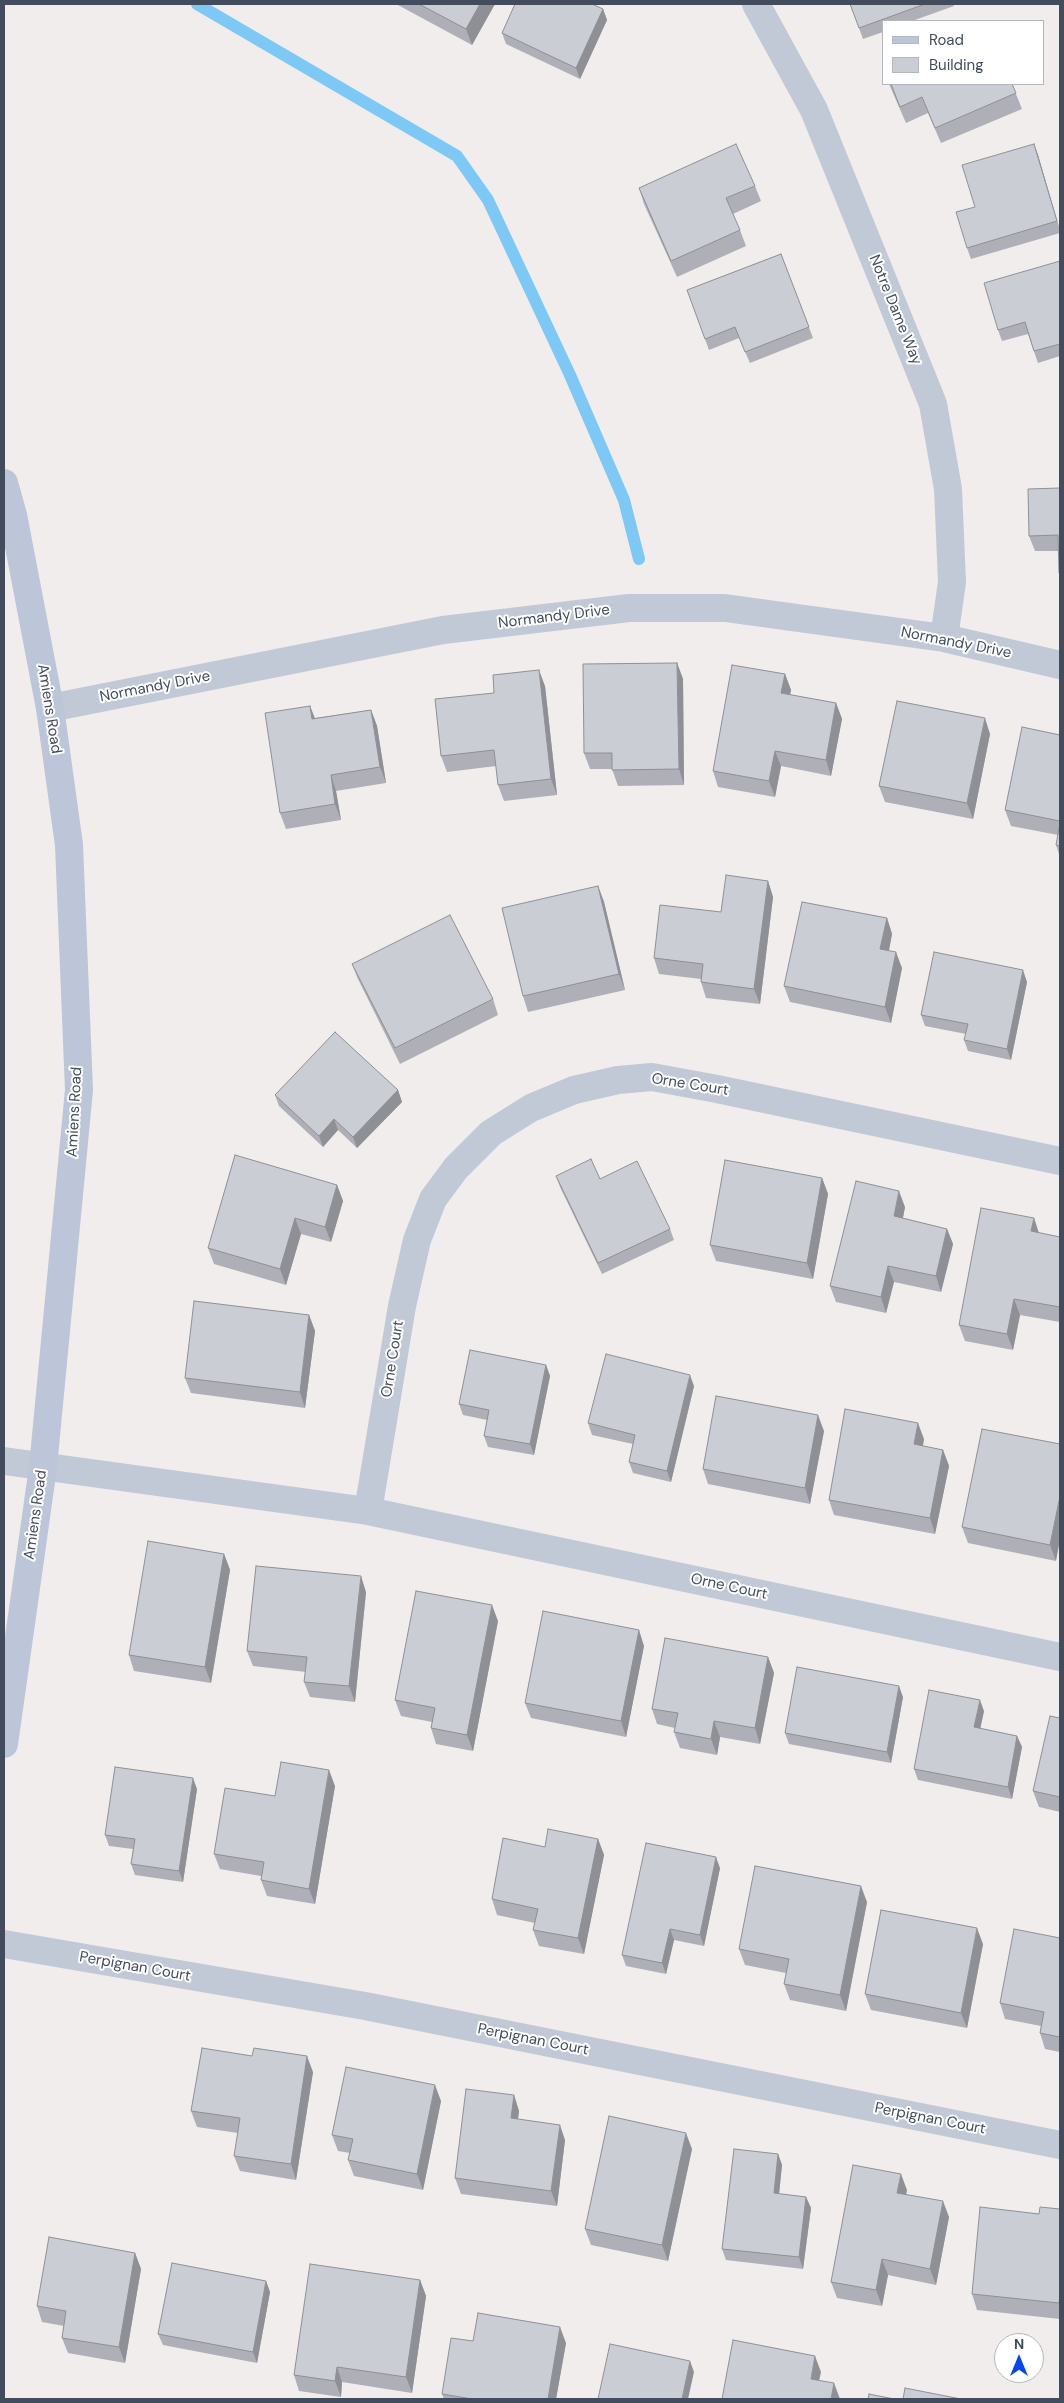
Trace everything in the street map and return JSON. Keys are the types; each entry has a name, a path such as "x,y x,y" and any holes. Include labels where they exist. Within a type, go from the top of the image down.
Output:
{"street":[{"name":"Notre Dame Way","path":"756,4 814,110 933,404 948,489 952,582 944,638"},
{"name":"Amiens Road","path":"4,483 13,515 50,708 69,845 80,1090 43,1467 4,1744"},
{"name":"Normandy Drive","path":"50,708 444,630 629,608 725,608 944,638 1060,666"},
{"name":"Orne Court","path":"368,1511 402,1306 420,1232 433,1199 456,1168 491,1133 531,1108 574,1090 618,1080 652,1077 717,1089 1060,1162"},
{"name":"Orne Court","path":"4,1461 368,1511 1060,1657"},
{"name":"Perpignan Court","path":"4,1944 365,2006 1060,2145"}],"building":[{"path":"419,4 480,4 466,29"},
{"path":"515,4 592,4 603,9 576,68 502,33"},
{"path":"850,4 925,4 859,28"},
{"path":"891,85 1012,85 1016,93 935,128 922,97 900,107"},
{"path":"736,144 755,186 726,198 740,230 671,261 639,188"},
{"path":"1034,144 1057,221 967,248 956,212 975,207 962,165"},
{"path":"781,254 809,327 745,352 735,327 705,339 687,290"},
{"path":"1060,261 1060,344 1034,351 1025,322 998,330 984,283"},
{"path":"1060,488 1059,573 1058,535 1029,536 1028,489"},
{"path":"677,663 679,769 612,770 612,753 584,753 583,664"},
{"path":"732,665 785,674 781,693 836,703 826,760 775,751 769,781 713,771"},
{"path":"539,670 551,779 498,785 494,750 441,756 435,699 494,693 493,675"},
{"path":"897,701 985,718 967,803 879,786"},
{"path":"310,706 312,719 371,710 380,767 331,775 335,804 280,813 265,713"},
{"path":"1022,727 1060,735 1060,821 1005,810"},
{"path":"1060,823 1060,846 1056,845"},
{"path":"726,875 768,881 754,989 701,982 703,964 654,958 660,905 721,912"},
{"path":"598,886 619,974 523,996 502,908"},
{"path":"802,902 887,918 880,949 896,952 885,1007 784,986"},
{"path":"450,915 493,999 395,1048 352,964"},
{"path":"934,952 1023,970 1007,1049 964,1040 968,1024 921,1015"},
{"path":"335,1032 398,1090 353,1137 334,1119 319,1136 275,1095"},
{"path":"235,1155 337,1185 325,1227 295,1218 280,1269 208,1248"},
{"path":"591,1159 600,1179 637,1161 670,1229 598,1263 556,1176"},
{"path":"725,1160 822,1178 807,1263 710,1245"},
{"path":"856,1181 899,1191 894,1216 947,1229 936,1276 888,1266 881,1297 830,1286"},
{"path":"981,1208 1034,1218 1031,1231 1060,1237 1060,1307 1014,1299 1007,1334 959,1325"},
{"path":"194,1301 309,1315 300,1392 185,1378"},
{"path":"470,1350 546,1365 530,1444 484,1436 489,1410 459,1404"},
{"path":"606,1354 690,1375 667,1471 629,1462 635,1435 588,1423"},
{"path":"716,1396 818,1415 805,1488 703,1469"},
{"path":"845,1409 918,1423 914,1444 943,1450 930,1518 829,1500"},
{"path":"982,1429 1060,1444 1060,1496 1050,1545 962,1527"},
{"path":"148,1541 224,1554 205,1667 129,1655"},
{"path":"256,1566 361,1576 349,1686 304,1682 307,1657 247,1651"},
{"path":"416,1591 492,1605 467,1735 431,1728 435,1708 395,1700"},
{"path":"543,1611 639,1630 621,1721 525,1703"},
{"path":"665,1638 768,1657 755,1728 714,1721 711,1739 674,1732 678,1713 652,1709"},
{"path":"797,1667 899,1686 887,1752 785,1733"},
{"path":"929,1690 980,1700 974,1727 1017,1736 1008,1787 914,1769"},
{"path":"1050,1716 1060,1718 1060,1797 1033,1791"},
{"path":"281,1762 329,1770 309,1889 261,1880 264,1862 214,1854 225,1788 275,1796"},
{"path":"115,1767 193,1778 179,1871 131,1864 135,1839 105,1835"},
{"path":"548,1829 598,1839 578,1938 533,1930 538,1909 492,1899 503,1838 545,1847"},
{"path":"646,1843 716,1857 700,1935 670,1929 662,1963 622,1955"},
{"path":"755,1866 861,1886 840,1995 784,1984 789,1959 739,1949"},
{"path":"881,1910 977,1928 961,2013 865,1994"},
{"path":"1014,1929 1060,1938 1060,2037 1040,2033 1044,2012 1000,2003"},
{"path":"202,2048 252,2056 254,2048 307,2056 291,2164 234,2156 240,2118 191,2111"},
{"path":"346,2067 435,2085 417,2174 348,2160 353,2139 332,2135"},
{"path":"466,2089 514,2095 511,2118 560,2125 551,2191 455,2178"},
{"path":"609,2116 686,2133 662,2245 585,2229"},
{"path":"734,2149 778,2154 774,2193 806,2197 799,2257 722,2249"},
{"path":"853,2165 901,2174 897,2193 943,2201 930,2269 882,2259 876,2290 831,2282"},
{"path":"980,2207 1039,2214 1040,2207 1060,2209 1059,2303 972,2294"},
{"path":"49,2237 135,2253 119,2347 62,2338 66,2311 37,2306"},
{"path":"172,2263 266,2281 253,2352 158,2334"},
{"path":"310,2264 420,2280 406,2377 337,2367 335,2381 294,2375"},
{"path":"478,2313 560,2327 548,2399 472,2399 442,2394 451,2338 473,2341"},
{"path":"733,2340 815,2356 811,2379 834,2383 831,2399 722,2399"},
{"path":"610,2344 690,2361 682,2399 598,2399"},
{"path":"905,2388 961,2399 903,2399"},
{"path":"869,2394 894,2399 868,2399"}],"waterway":[{"path":"197,4 457,156 488,200 570,375 624,500 639,559"}]}
